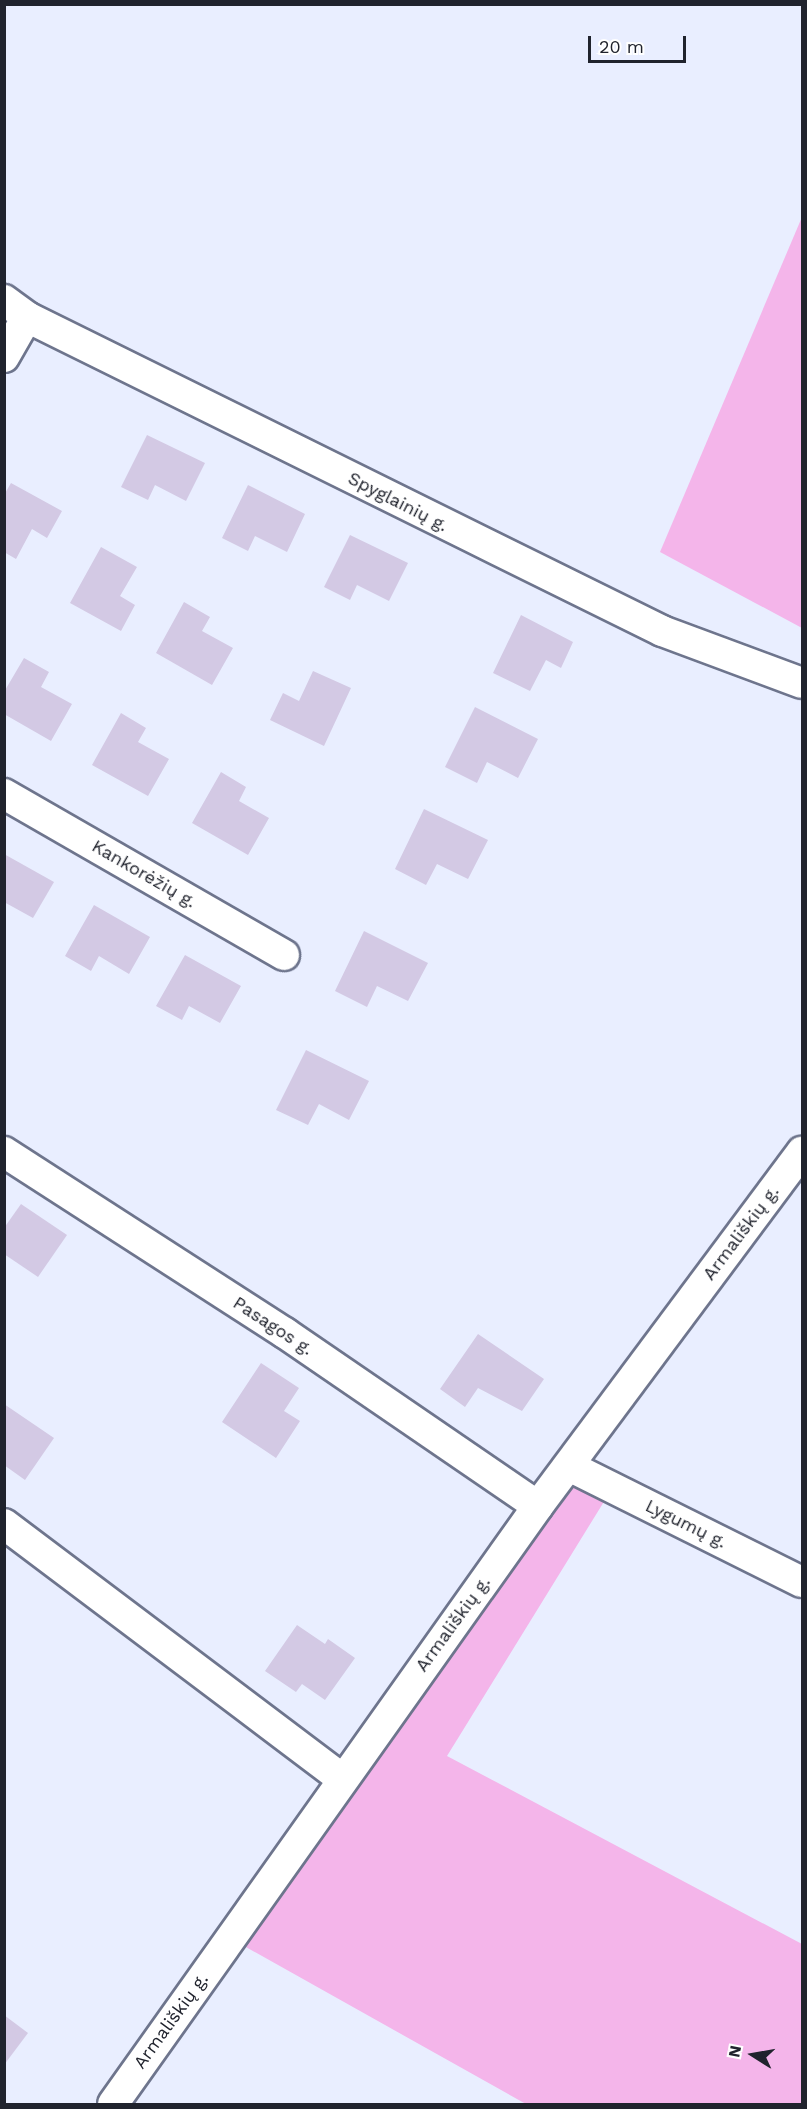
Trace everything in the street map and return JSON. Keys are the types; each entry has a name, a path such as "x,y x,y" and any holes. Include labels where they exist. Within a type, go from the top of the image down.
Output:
{"street":[{"path":"4,357 16,308"},
{"name":"Spyglainių g.","path":"16,308 662,631 802,683"},
{"name":"Kankorėžių g.","path":"4,794 284,955"},
{"name":"Pasagos g.","path":"4,1152 285,1333 538,1506"},
{"name":"Armališkių g.","path":"113,2104 342,1778 538,1506 802,1152"},
{"name":"Lygumų g.","path":"569,1466 802,1582"},
{"path":"4,1524 342,1778"}],"shaded area":[{"path":"802,217 802,628 660,552"},
{"path":"575,1481 605,1500 447,1756 802,1944 802,2104 526,2104 244,1946"}],"building":[{"path":"147,435 205,463 186,501 155,485 148,500 121,487"},
{"path":"11,483 62,511 47,538 32,529 16,559 4,552 4,495"},
{"path":"248,485 305,514 287,552 255,536 248,551 222,538"},
{"path":"350,535 408,563 389,601 357,585 350,600 324,587"},
{"path":"101,547 137,567 120,596 135,605 121,631 70,603"},
{"path":"184,602 210,617 202,631 233,648 212,685 156,653"},
{"path":"521,615 573,642 561,668 546,660 530,691 493,673"},
{"path":"24,658 49,672 41,687 72,704 51,741 4,714 4,692"},
{"path":"313,671 351,688 324,746 270,720 283,693 299,701"},
{"path":"475,707 538,739 518,778 487,762 477,783 445,767"},
{"path":"121,713 146,728 138,742 169,759 148,796 92,765"},
{"path":"221,772 246,787 239,801 269,818 248,855 192,823"},
{"path":"424,809 488,840 468,879 437,864 426,885 395,869"},
{"path":"4,854 54,882 33,918 4,902"},
{"path":"94,905 150,937 129,974 99,956 91,971 65,956"},
{"path":"364,931 428,963 408,1001 377,986 367,1007 335,991"},
{"path":"185,955 241,986 220,1023 189,1006 182,1020 156,1006"},
{"path":"306,1050 369,1081 349,1120 319,1104 308,1125 276,1110"},
{"path":"21,1204 67,1235 38,1277 4,1254 4,1228"},
{"path":"478,1334 544,1379 522,1411 478,1388 465,1407 440,1389"},
{"path":"261,1363 299,1388 284,1411 300,1421 276,1458 222,1422"},
{"path":"4,1404 54,1438 25,1480 4,1465"},
{"path":"297,1625 325,1644 328,1639 355,1658 325,1700 302,1684 296,1692 265,1671"},
{"path":"4,2015 28,2033 4,2065"}]}
